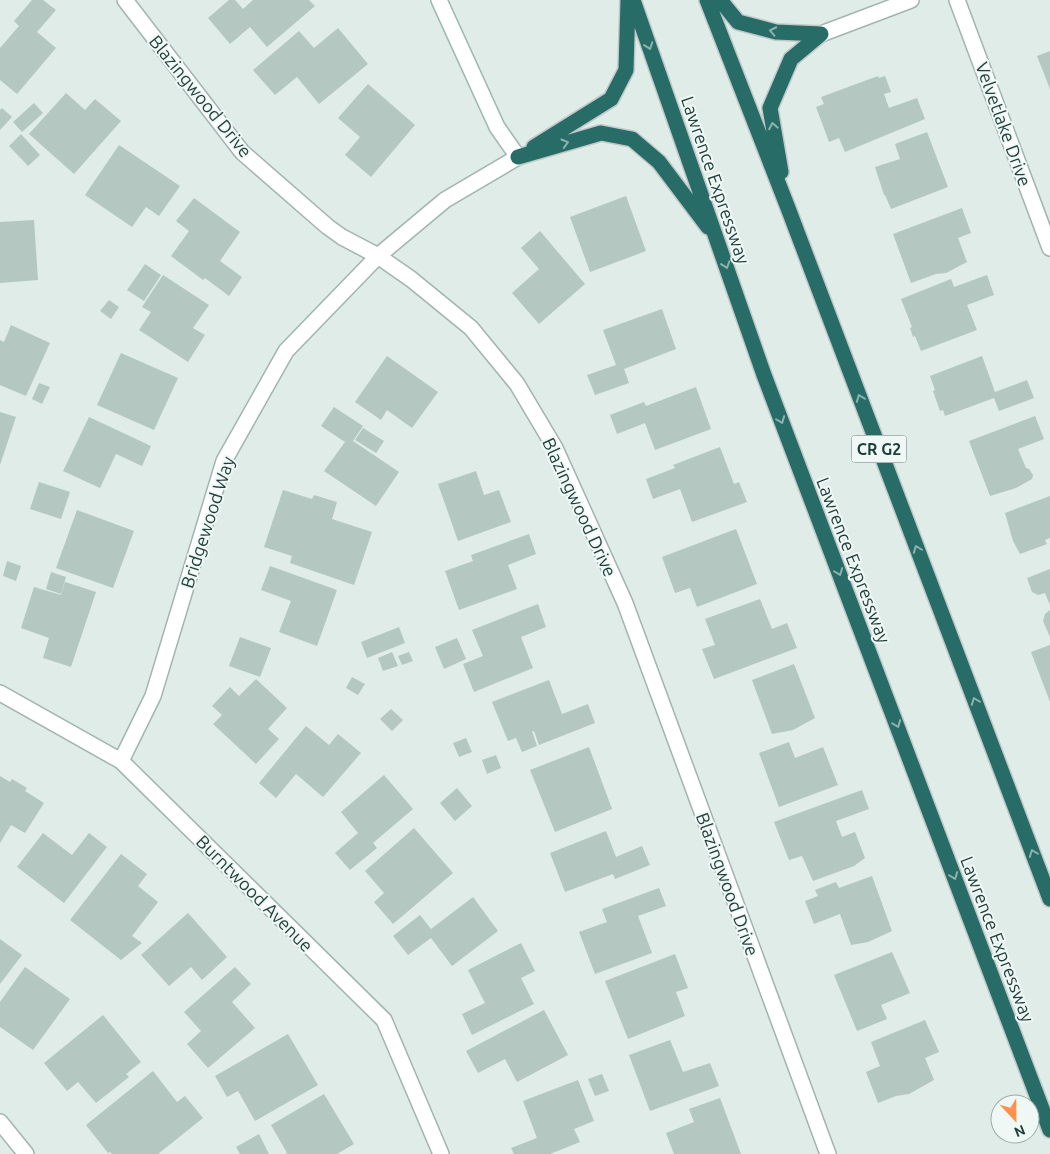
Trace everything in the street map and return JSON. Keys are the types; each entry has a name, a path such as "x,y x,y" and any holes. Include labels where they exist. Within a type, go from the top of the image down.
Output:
{"highway":[{"path":"518,157 611,99 626,70 628,0"},
{"name":"Lawrence Expressway","path":"633,0 768,384 1050,1130"},
{"name":"CR G2","path":"707,0 788,208 1050,899"},
{"path":"720,0 738,22 776,32 821,34"},
{"path":"788,208 770,108 791,59 821,34"},
{"path":"518,157 601,133 632,139 659,162 717,239"}],"street":[{"name":"Blazingwood Drive","path":"125,0 242,152 342,237 378,256 420,286 471,328 517,384 555,448 625,604 828,1154"},
{"path":"439,0 497,127 518,157"},
{"path":"821,34 911,0"},
{"name":"Velvetlake Drive","path":"957,0 1050,248"},
{"name":"Bridgewood Way","path":"121,761 153,696 224,461 286,351 378,256 445,200 518,157"},
{"name":"Burntwood Avenue","path":"0,693 121,761 384,1020 441,1154"},
{"path":"0,1122 26,1154"}],"building":[{"path":"32,0 43,0 56,10 37,32 56,48 17,94 0,80 0,48 19,26 14,21"},
{"path":"229,0 235,0 243,9 253,0 309,0 315,6 267,47 250,27 230,44 208,18"},
{"path":"338,28 368,64 319,104 297,77 275,95 253,70 299,31 314,48"},
{"path":"1050,51 1050,89 1037,56"},
{"path":"878,76 879,78 885,76 891,92 884,94 889,108 917,98 925,119 845,152 839,138 829,142 816,107 824,104 821,97"},
{"path":"368,84 415,125 371,177 345,155 360,137 338,118"},
{"path":"66,93 85,110 95,99 121,121 74,174 29,134"},
{"path":"34,103 43,113 22,132 13,122"},
{"path":"2,108 12,117 0,130 0,110"},
{"path":"927,132 948,187 891,209 884,195 875,167 900,159 895,144"},
{"path":"21,134 40,155 28,166 9,146"},
{"path":"119,145 180,186 159,216 146,207 132,227 85,195"},
{"path":"626,196 646,251 590,272 570,217"},
{"path":"194,198 240,232 220,261 242,277 229,296 205,278 203,280 171,256 189,231 176,221"},
{"path":"962,208 971,233 958,238 967,262 946,273 936,274 911,283 893,234"},
{"path":"34,220 38,280 0,283 0,222"},
{"path":"540,231 585,284 539,324 512,293 539,269 521,248"},
{"path":"145,264 161,275 144,301 127,290"},
{"path":"163,275 209,305 193,328 205,335 188,362 139,330 151,312 142,307"},
{"path":"987,275 994,295 967,305 977,330 921,351 915,336 913,337 910,328 912,327 901,299 951,279 954,287"},
{"path":"109,300 119,307 111,319 100,311"},
{"path":"662,309 676,349 624,369 629,383 595,395 587,375 616,365 603,330"},
{"path":"11,325 50,343 26,396 0,385 0,340 4,342"},
{"path":"121,353 178,378 154,430 97,405"},
{"path":"387,356 438,392 412,428 387,410 381,420 355,402"},
{"path":"982,356 995,392 1027,380 1034,398 999,411 994,398 945,416 943,410 940,411 930,376"},
{"path":"39,383 50,387 42,404 32,399"},
{"path":"696,387 711,429 655,450 645,423 617,434 610,415 644,402 646,406"},
{"path":"334,407 363,426 353,441 399,472 376,506 324,471 345,442 321,426"},
{"path":"0,412 16,417 0,465"},
{"path":"1035,416 1044,439 1018,449 1026,468 1033,475 1032,479 1016,488 990,496 969,441"},
{"path":"89,417 151,446 142,466 116,454 100,488 63,471"},
{"path":"363,428 384,441 376,453 355,440"},
{"path":"720,447 734,484 739,482 747,502 692,522 680,489 653,499 646,479 675,468 673,465"},
{"path":"476,471 484,495 499,490 511,522 458,541 438,484"},
{"path":"39,482 70,492 61,519 30,509"},
{"path":"283,490 312,499 314,495 337,502 332,519 372,532 354,585 290,563 292,556 264,547"},
{"path":"1050,496 1050,538 1045,540 1047,544 1020,554 1013,541 1005,513"},
{"path":"77,510 134,531 113,588 56,568"},
{"path":"736,529 757,584 697,607 690,588 675,593 662,557"},
{"path":"529,534 536,554 508,565 517,589 459,610 445,571 473,561 471,555"},
{"path":"7,561 21,566 16,581 3,576"},
{"path":"270,566 337,590 317,646 279,632 291,601 261,590"},
{"path":"1050,569 1050,605 1045,593 1038,595 1032,592 1027,578"},
{"path":"51,572 66,577 61,594 46,589"},
{"path":"65,582 96,592 71,667 43,658 49,638 21,628 34,587 61,595"},
{"path":"760,599 772,629 787,623 797,648 714,679 702,649 715,645 705,619"},
{"path":"538,604 546,627 521,637 533,668 474,692 463,664 483,656 472,630"},
{"path":"1050,610 1050,637 1043,621 1045,614"},
{"path":"399,627 405,643 367,658 361,642"},
{"path":"240,637 271,648 260,677 229,666"},
{"path":"457,638 466,659 444,669 435,647"},
{"path":"1050,645 1050,702 1031,652"},
{"path":"392,652 398,666 383,671 378,658"},
{"path":"409,652 413,661 402,665 398,656"},
{"path":"794,664 815,718 793,730 772,734 752,680"},
{"path":"352,677 365,684 358,695 346,688"},
{"path":"256,679 287,708 268,729 279,739 256,764 213,724 222,715 212,706 230,687 239,696"},
{"path":"549,680 562,714 588,704 595,723 539,745 534,731 532,731 537,746 522,752 516,738 526,734 508,741 492,702"},
{"path":"391,709 403,720 392,731 380,719"},
{"path":"306,726 329,745 338,734 361,753 323,797 296,774 276,798 259,783"},
{"path":"466,738 472,752 459,757 453,743"},
{"path":"789,742 795,758 823,747 838,785 779,807 759,753"},
{"path":"589,747 612,809 555,832 530,770"},
{"path":"496,755 501,768 487,774 482,760"},
{"path":"384,775 413,809 373,843 377,848 350,870 335,853 358,833 341,812"},
{"path":"0,776 10,782 12,779 27,788 25,791 44,803 25,833 11,825 0,843"},
{"path":"457,788 472,806 455,821 440,803"},
{"path":"862,790 869,809 836,821 842,837 855,832 865,858 854,866 813,881 802,856 789,860 774,822"},
{"path":"414,828 453,873 393,924 374,902 384,893 365,871"},
{"path":"606,831 616,857 642,846 650,865 615,879 613,874 565,892 550,853"},
{"path":"43,833 72,855 89,833 107,847 64,903 17,867"},
{"path":"121,854 147,874 138,886 158,902 132,936 142,943 121,960 70,920"},
{"path":"872,876 892,931 868,942 851,945 840,914 814,924 805,901 818,896 815,890 836,882 839,888"},
{"path":"659,888 666,906 638,916 652,953 595,974 579,932 607,922 602,909"},
{"path":"473,897 498,931 452,966 431,938 408,955 393,936 420,915 431,929"},
{"path":"188,913 227,957 202,980 191,967 169,986 141,955"},
{"path":"0,939 22,955 0,984"},
{"path":"521,943 535,971 521,978 534,1004 472,1035 462,1014 485,1003 468,970"},
{"path":"892,952 910,993 881,1005 887,1019 857,1031 834,975"},
{"path":"675,954 688,988 676,992 685,1016 628,1039 605,981"},
{"path":"25,967 70,999 33,1050 0,1027 0,1002"},
{"path":"235,967 251,984 232,1002 255,1028 208,1068 187,1044 201,1031 184,1012"},
{"path":"544,1010 568,1055 517,1082 505,1059 478,1073 466,1051"},
{"path":"103,1015 141,1062 126,1074 129,1077 96,1103 78,1082 67,1091 44,1063"},
{"path":"925,1020 939,1052 925,1058 934,1080 909,1094 896,1096 878,1103 866,1072 880,1066 871,1042"},
{"path":"288,1034 318,1085 255,1121 238,1091 227,1097 215,1076"},
{"path":"670,1040 683,1072 710,1063 719,1086 650,1111 629,1055"},
{"path":"153,1071 177,1102 185,1096 203,1118 158,1154 108,1153 86,1125"},
{"path":"602,1074 609,1091 595,1096 588,1079"},
{"path":"578,1080 594,1121 574,1129 580,1142 550,1154 514,1154 511,1148 537,1138 523,1101"},
{"path":"324,1094 354,1144 337,1154 285,1154 287,1153 271,1125"},
{"path":"720,1098 741,1154 674,1154 666,1133 694,1122 689,1109"},
{"path":"259,1134 269,1154 240,1154 236,1147"}]}
